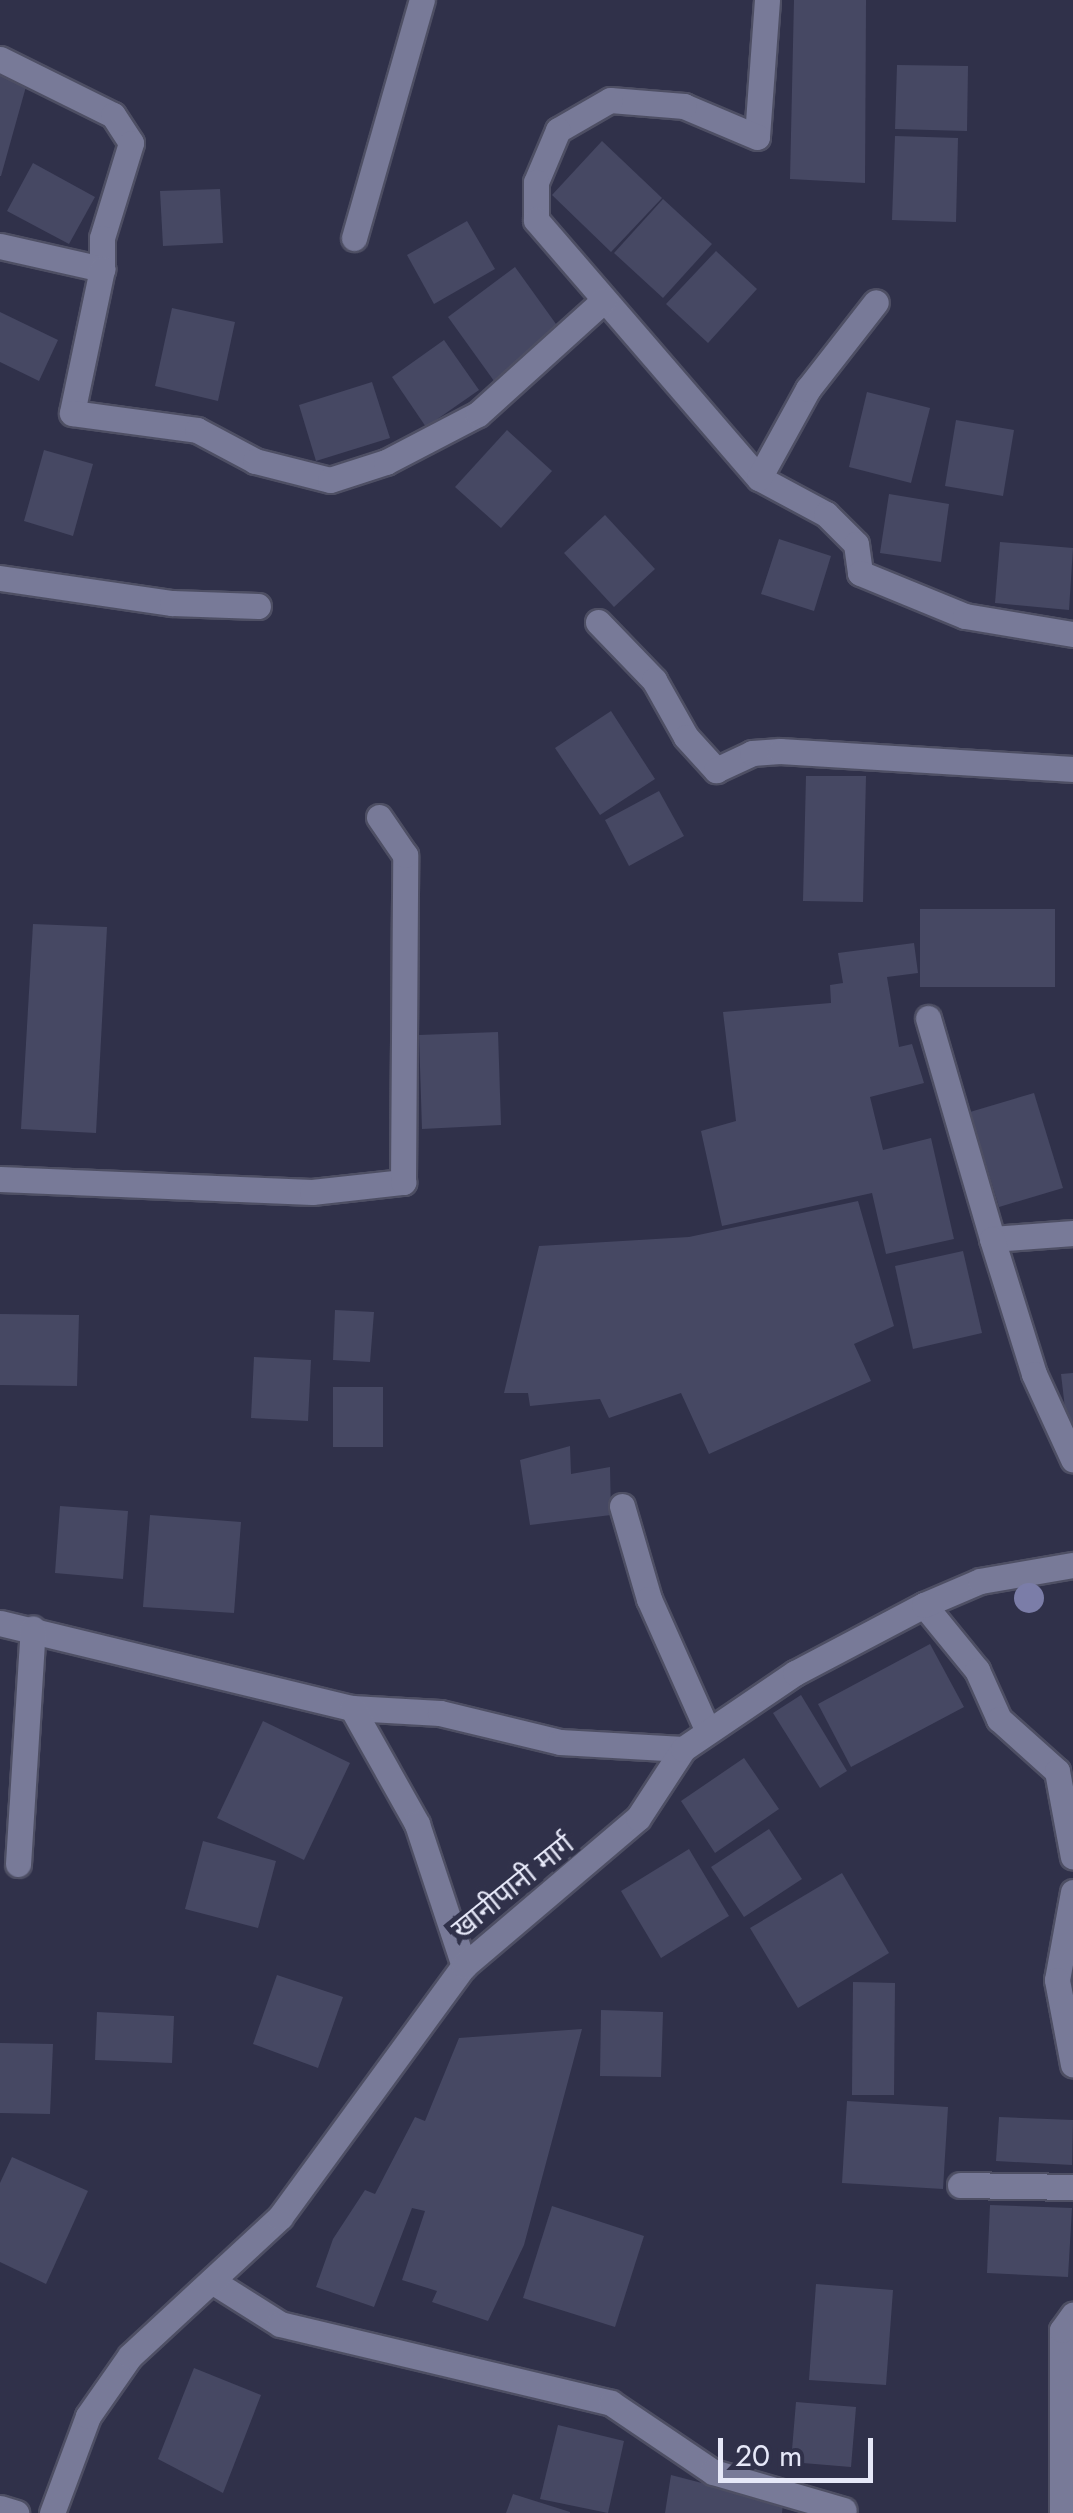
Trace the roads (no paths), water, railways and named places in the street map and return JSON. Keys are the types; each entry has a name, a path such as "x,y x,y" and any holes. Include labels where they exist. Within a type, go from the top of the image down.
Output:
{"street":[{"path":"354,238 422,0"},
{"path":"767,0 757,138 684,106 610,100 558,130 536,182 536,220 759,478 826,514 856,544 860,573 899,595 1073,634"},
{"path":"0,59 113,115 130,143 102,238 102,270 72,413 197,430 255,461 330,480 386,462 478,414 603,300"},
{"path":"0,246 102,270"},
{"path":"759,478 808,389 876,302"},
{"path":"0,578 258,606"},
{"path":"598,622 654,680 686,737 716,770 752,753 780,751 1073,770"},
{"path":"0,1179 312,1192 404,1182 405,854 379,817"},
{"path":"928,1018 1034,1374 1073,1459"},
{"path":"992,1238 1073,1234"},
{"path":"622,1506 649,1599 707,1729"},
{"name":"खानीपानी मार्ग","path":"52,2513 88,2416 130,2356 280,2218 464,1966 638,1818 683,1749 707,1729 924,1605 980,1581 1073,1565"},
{"path":"924,1605 977,1670 1000,1719 1056,1771 1073,1857"},
{"path":"0,1622 352,1708 440,1713 560,1742 683,1749"},
{"path":"18,1864 32,1628"},
{"path":"352,1708 417,1824 464,1966"},
{"path":"1073,1892 1058,1980 1073,2065"},
{"path":"960,2185 1073,2188"},
{"path":"212,2281 280,2324 612,2403 713,2472 844,2510"},
{"path":"1062,2513 1062,2330 1073,2314"},
{"path":"0,2508 16,2513"}]}
